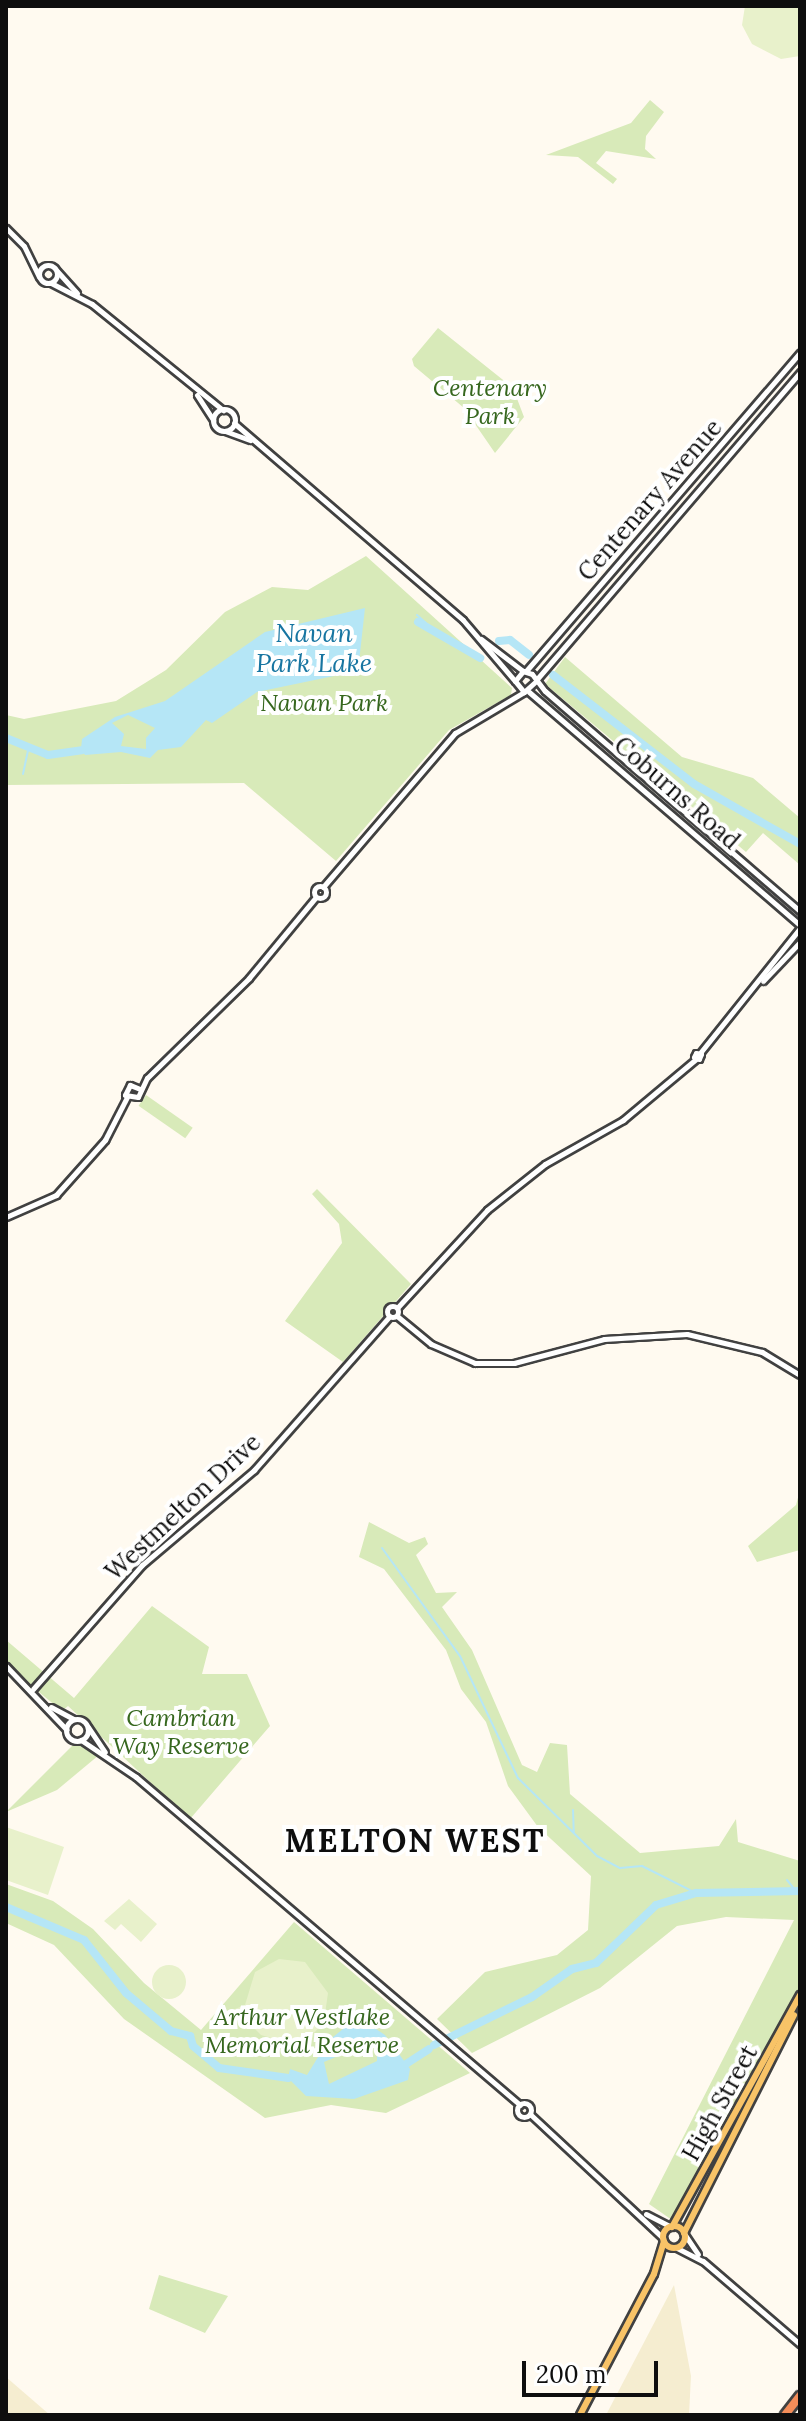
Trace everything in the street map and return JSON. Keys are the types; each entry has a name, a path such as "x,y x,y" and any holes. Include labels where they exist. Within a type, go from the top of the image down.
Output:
{"highway":[{"path":"785,2415 800,2396"}],"main road":[{"name":"High Street","path":"664,2240 800,1995"},
{"name":"High Street","path":"676,2248 800,2003"},
{"path":"671,2227 684,2234"},
{"path":"580,2415 654,2274 664,2240 676,2248 654,2274"}],"street":[{"path":"6,228 30,255 39,277 82,298"},
{"path":"30,255 56,270 82,298 191,388 223,410 251,440 474,633 524,671"},
{"path":"39,277 49,265"},
{"path":"51,283 56,270"},
{"name":"Centenary Avenue","path":"516,684 800,353"},
{"name":"Centenary Avenue","path":"526,692 800,372"},
{"path":"191,388 213,420 225,431 251,440"},
{"path":"213,420 223,410"},
{"path":"225,431 234,423"},
{"path":"680,493 690,501"},
{"path":"569,622 591,602 592,614"},
{"path":"474,633 516,684 509,703"},
{"name":"Coburns Road","path":"524,671 800,911"},
{"name":"Coburns Road","path":"516,684 587,740 800,926"},
{"path":"6,1217 56,1195 138,1087 249,978 316,897 325,896 323,887 455,733 526,692"},
{"path":"587,740 593,733"},
{"name":"Westmelton Drive","path":"762,981 800,926"},
{"name":"Westmelton Drive","path":"33,1689 142,1565 254,1470 495,1202 545,1164 623,1120 698,1056 800,942"},
{"path":"129,1098 127,1087 138,1087"},
{"path":"395,1314 431,1344 475,1363 514,1363 604,1339 687,1334 752,1348 800,1375"},
{"path":"6,1666 33,1689 67,1730 106,1752"},
{"path":"44,1701 88,1727 106,1752 441,2040 520,2105 528,2105 530,2114 638,2209 664,2240"},
{"path":"67,1730 75,1719"},
{"path":"81,1740 88,1727"},
{"path":"520,2105 518,2115 530,2114"},
{"path":"638,2209 671,2227"},
{"path":"684,2234 703,2261 800,2344"},
{"path":"676,2248 703,2261"}],"shaded area":[{"path":"674,2285 691,2376 689,2415 606,2415"},
{"path":"6,2377 50,2415 6,2415"}],"green space":[{"path":"745,6 800,6 800,56 781,59 752,44 742,25"},
{"path":"650,100 664,112 646,136 645,149 656,159 606,151 596,163 617,179 613,184 578,157 546,155 631,123"},
{"name":"Centenary Park","path":"438,328 513,388 524,417 495,453 464,408 414,366 412,359"},
{"name":"Navan Park","path":"366,556 512,688 511,695 449,730 336,861 244,783 6,785 6,715 24,719 116,701 166,670 225,612 272,587 308,590"},
{"path":"565,657 682,757 753,778 800,818 800,865 763,833 746,852 545,684"},
{"path":"146,1095 193,1128 185,1138 139,1106"},
{"path":"317,1189 411,1284 343,1362 285,1321 342,1243 339,1224 312,1194"},
{"path":"800,1490 800,1550 757,1562 748,1546 796,1505"},
{"path":"369,1522 409,1543 425,1537 428,1544 416,1555 436,1593 457,1592 442,1607 472,1650 522,1765 537,1772 550,1743 567,1745 570,1794 640,1853 719,1846 736,1819 738,1842 800,1861 800,1990 672,2220 649,2204 794,1920 726,1917 677,1926 600,1988 472,2053 437,2019 485,1972 557,1955 588,1930 591,1876 538,1827 508,1786 486,1722 461,1689 446,1650 384,1569 359,1557"},
{"name":"Cambrian Way Reserve","path":"152,1606 209,1647 202,1674 247,1674 270,1726 190,1819 68,1706 62,1711 6,1665 6,1640 74,1698"},
{"path":"87,1741 99,1755 57,1790 6,1812 74,1744"},
{"path":"6,1827 64,1847 48,1895 6,1880"},
{"name":"Arthur Westlake Memorial Reserve","path":"6,1884 53,1901 93,1929 144,1983 201,2030 294,1922 470,2073 386,2113 331,2105 265,2118 124,2019 54,1945 6,1923"},
{"path":"129,1899 157,1924 141,1942 121,1924 115,1930 104,1921"},
{"path":"279,1959 305,1962 328,1993 324,2021 315,2032 288,2043 261,2035 235,2009 245,2005 255,1972"},
{"path":"169,1965 181,1970 186,1982 181,1994 169,1999 157,1994 152,1982 157,1970"},
{"path":"159,2275 228,2296 205,2333 149,2309"}],"water":[{"name":"Navan Park Lake","path":"365,608 358,671 257,692 212,723 206,720 181,747 158,750 150,758 121,752 85,755 81,749 82,739 115,717 165,701 265,632","holes":["128,715 155,728 146,738 146,749 121,746 124,734 112,723"]},
{"path":"358,2017 385,2035 410,2069 408,2080 354,2099 306,2096 288,2078 290,2069 307,2075 328,2041","holes":["366,2044 377,2048 377,2061 329,2084 324,2062"]}],"waterway":[{"path":"417,615 426,623"},
{"path":"418,622 480,658"},
{"path":"499,641 510,640 529,655"},
{"path":"553,675 694,784 800,844"},
{"path":"6,738 48,755 82,750"},
{"path":"23,774 28,750"},
{"path":"382,1548 460,1656 518,1778 597,1856 620,1868 642,1866 696,1893"},
{"path":"573,1810 574,1833"},
{"path":"787,1880 795,1890"},
{"path":"434,2045 532,1997 572,1969 596,1963 656,1905 696,1893 800,1891"},
{"path":"6,1907 84,1940 126,1993 171,2031 190,2036 193,2046 219,2068 288,2078"},
{"path":"406,2064 429,2049"}],"district":[{"name":"MELTON WEST","path":"415,1841"}]}
